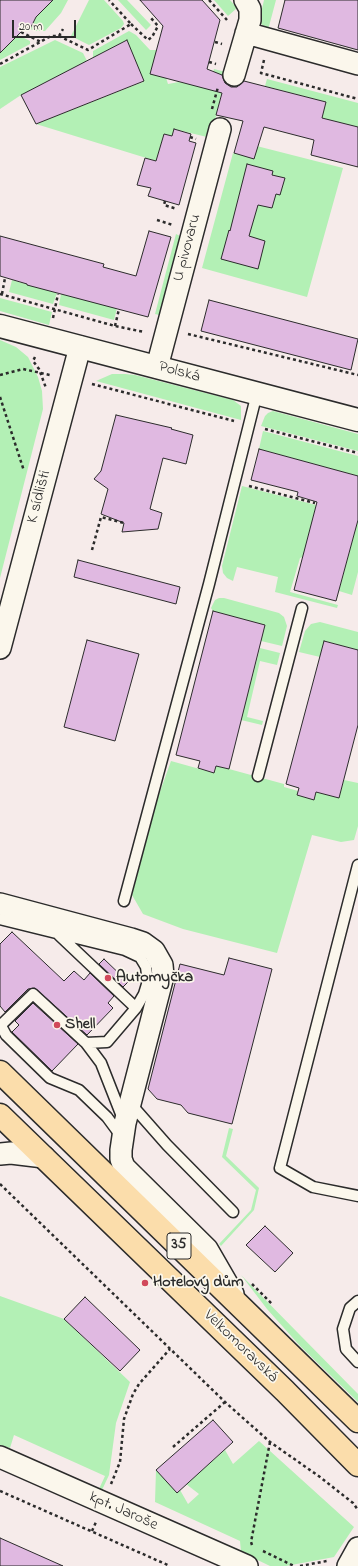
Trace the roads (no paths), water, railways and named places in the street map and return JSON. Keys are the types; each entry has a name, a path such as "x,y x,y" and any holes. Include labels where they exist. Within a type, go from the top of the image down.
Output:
{"main road":[{"name":"Velkomoravská","path":"0,1072 240,1307 358,1420"},
{"name":"Velkomoravská","path":"0,1115 280,1386 358,1465"}],"street":[{"path":"226,81 250,20 250,9 245,0"},
{"path":"246,33 358,64"},
{"name":"U pivovaru","path":"157,367 220,129"},
{"name":"Polská","path":"0,326 358,420"},
{"name":"K sídlišti","path":"0,648 80,347"},
{"path":"2,910 131,939 143,943 154,951 162,965 163,976 126,1121 121,1159 124,1167 207,1249 240,1307"},
{"path":"0,1154 11,1153 44,1157"},
{"name":"kpt. Jaroše","path":"0,1457 247,1566"},
{"path":"348,1566 358,1548"}],"lane":[{"path":"124,901 209,584 257,393"},
{"path":"258,776 302,608"},
{"path":"358,865 280,1168 313,1188 358,1196"},
{"path":"2,910 58,934 125,950 140,957 146,967 148,981 144,994 136,1008 107,1042 86,1043"},
{"path":"58,934 136,1008"},
{"path":"126,1121 100,1063 86,1043 33,994 0,1026 6,1035 50,1078 79,1090 107,1117 126,1121 167,1145 233,1212"},
{"path":"358,1300 350,1308 343,1329 346,1350 358,1362"}],"place":[{"name":"Automyčka","path":"108,978"},
{"name":"Shell","path":"57,1025"},
{"name":"Hotelový dům","path":"145,1283"}]}
